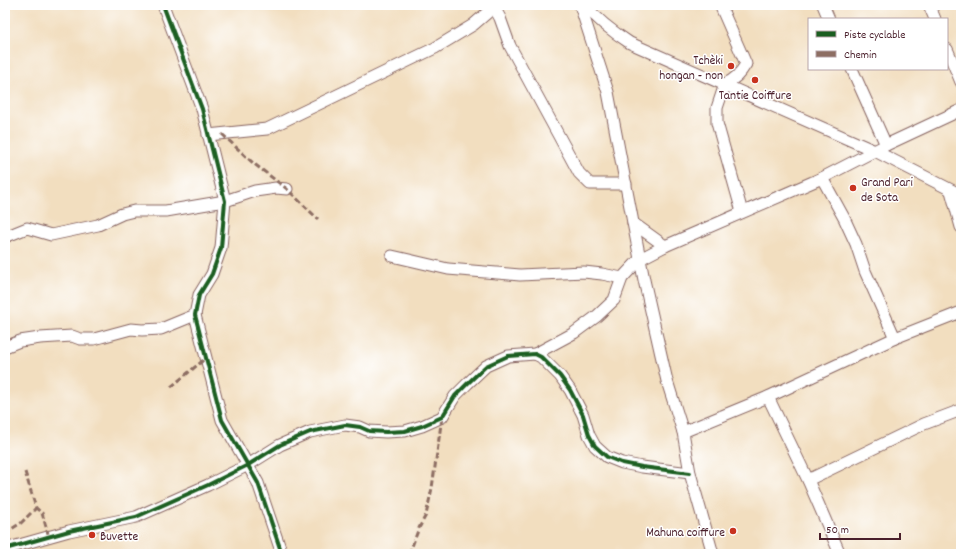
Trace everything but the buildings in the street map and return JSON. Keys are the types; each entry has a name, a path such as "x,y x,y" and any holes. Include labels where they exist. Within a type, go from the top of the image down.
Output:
{"street":[{"path":"163,5 202,109 225,201 221,248 212,274 200,295 195,315 222,420 258,483 282,554"},
{"path":"580,5 608,92 640,259 667,381 683,432 690,473 713,554"},
{"path":"585,5 612,31 630,43 875,151 956,193 961,227"},
{"path":"720,5 746,64 741,73 733,80 724,84 717,108 717,123 742,212"},
{"path":"823,5 829,18"},
{"path":"929,5 935,18"},
{"path":"208,135 266,129 435,48 473,25 497,6 510,46 579,173 590,184 626,184"},
{"path":"948,51 961,82"},
{"path":"852,70 886,145"},
{"path":"5,549 69,531 136,517 208,485 248,465 280,445 310,432 345,424 360,427 369,431 386,432 405,430 422,426 442,417 455,396 486,366 508,356 535,354 574,333 597,316 614,300 622,278 640,259 742,212 822,178 886,145 961,110"},
{"path":"822,178 847,224 856,244 865,271 894,338"},
{"path":"5,237 27,228 51,235 98,225 122,214 134,211 166,211 225,201 255,191 276,188 287,189"},
{"path":"633,222 666,246"},
{"path":"392,256 448,268 520,275 584,272 622,278"},
{"path":"683,432 768,397 894,338 961,312"},
{"path":"5,347 20,341 40,338 72,336 80,339 94,339 131,329 161,329 195,315"},
{"path":"535,354 541,357 560,376 570,390 583,415 589,435 595,446 607,457 622,463 642,467 690,473"},
{"path":"768,397 808,480 840,554"},
{"path":"808,480 924,424 961,410"}],"marked path":[{"path":"222,134 253,163 287,189 318,219"},
{"path":"171,387 206,358"},
{"path":"409,554 419,528 426,515 432,488 442,417"},
{"path":"25,472 36,508 42,513 49,537"},
{"path":"5,533 21,523 36,508"}],"cycle path":[{"path":"163,5 202,109 225,201 221,248 212,274 199,295 195,315 222,420 258,483 282,554"},
{"path":"5,549 69,531 136,517 208,485 248,465 280,445 310,432 345,425 360,427 369,431 386,432 405,431 422,426 442,417 455,396 486,366 508,356 535,354 541,357 560,376 570,390 583,415 589,435 595,446 607,457 622,463 642,467 690,473"}],"place":[{"name":"Tchèki hongan - non","path":"731,66"},
{"name":"Tantie Coiffure","path":"755,80"},
{"name":"Grand Pari de Sota","path":"853,188"},
{"name":"Mahuna coiffure","path":"733,531"},
{"name":"Buvette","path":"92,535"}]}
